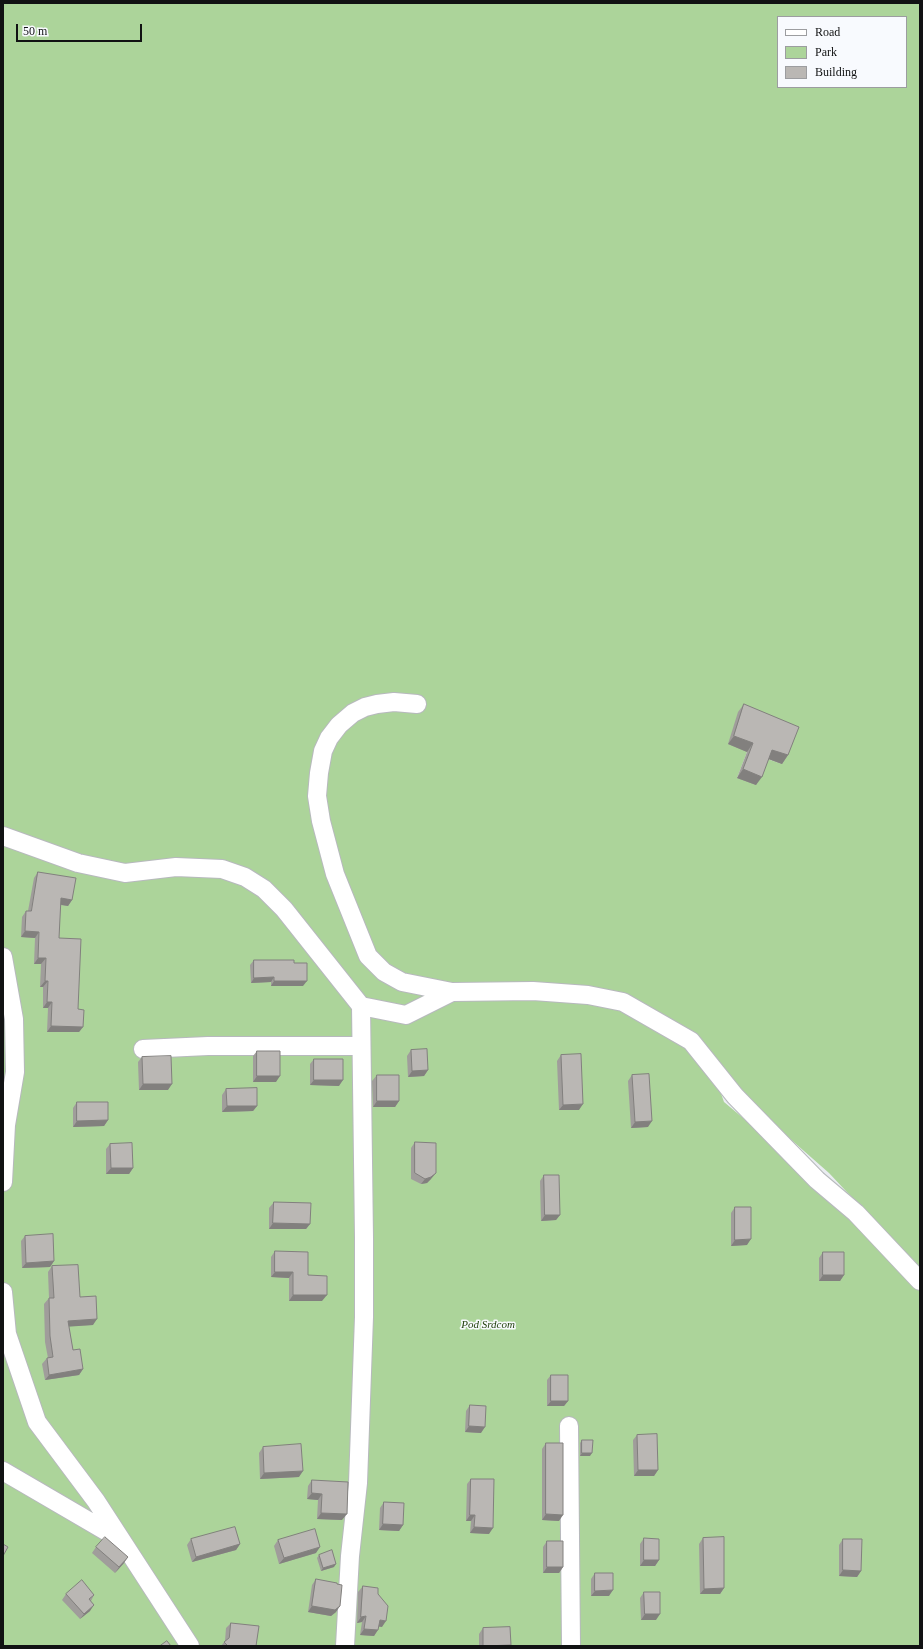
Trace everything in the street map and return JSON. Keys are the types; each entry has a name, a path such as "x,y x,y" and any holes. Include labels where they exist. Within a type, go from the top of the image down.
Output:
{"street":[{"path":"417,704 394,702 365,707 344,719 329,738 323,751 319,773 318,796 321,821 335,874 368,956 384,972 402,982 452,992 533,991 588,995 622,1002 690,1041 735,1096 817,1180 856,1213 920,1281"},
{"path":"3,836 78,863 125,873 176,867 222,869 245,876 264,889 284,910 361,1006 364,1317 358,1483 350,1556 345,1646"},
{"path":"3,957 14,1020 15,1072 6,1125 3,1182"},
{"path":"361,1006 406,1015 452,992"},
{"path":"143,1049 208,1046 361,1046"},
{"path":"3,1292 7,1334 37,1422 96,1501 118,1538 190,1646"},
{"path":"569,1426 571,1646"},
{"path":"3,1471 118,1538"}],"green space":[{"name":"Pod Srdcom","path":"3,3 920,3 920,1270 829,1173 713,1071 724,1102 856,1213 920,1281 920,1646 3,1646","holes":["747,752 766,758 737,778"]}],"building":[{"path":"744,704 799,727 788,755 772,750 762,777 743,769 753,743 734,736"},
{"path":"38,872 76,878 72,900 61,898 59,938 81,939 78,1009 84,1010 83,1027 51,1026 52,1002 47,1002 48,981 45,981 46,958 38,958 39,932 25,931 26,911 31,911"},
{"path":"254,960 294,960 294,963 307,963 307,981 274,981 274,977 254,978"},
{"path":"427,1049 428,1070 412,1071 411,1050"},
{"path":"257,1051 280,1051 280,1076 257,1076"},
{"path":"581,1054 583,1104 563,1105 561,1055"},
{"path":"171,1056 172,1084 143,1084 142,1057"},
{"path":"314,1059 343,1059 343,1080 314,1080"},
{"path":"649,1074 652,1121 635,1122 632,1075"},
{"path":"377,1075 399,1075 399,1101 377,1101"},
{"path":"257,1088 257,1106 227,1106 226,1089"},
{"path":"77,1102 108,1102 108,1120 77,1121"},
{"path":"415,1142 436,1143 436,1173 431,1177 425,1179 415,1173"},
{"path":"132,1143 133,1168 111,1168 110,1144"},
{"path":"544,1175 559,1175 560,1215 545,1215"},
{"path":"274,1202 311,1203 310,1224 273,1223"},
{"path":"735,1207 751,1207 751,1239 735,1240"},
{"path":"53,1234 54,1261 26,1263 25,1236"},
{"path":"275,1251 308,1252 308,1275 327,1276 327,1295 293,1295 293,1272 275,1272"},
{"path":"823,1252 844,1252 844,1275 823,1275"},
{"path":"78,1265 80,1297 96,1296 97,1319 68,1321 73,1350 80,1349 83,1369 49,1375 47,1358 53,1357 50,1336 49,1298 54,1298 52,1266"},
{"path":"551,1375 568,1375 568,1401 551,1401"},
{"path":"470,1405 486,1406 485,1427 469,1426"},
{"path":"657,1434 658,1470 638,1470 637,1435"},
{"path":"582,1440 593,1440 592,1453 582,1453"},
{"path":"546,1443 563,1443 563,1515 546,1514"},
{"path":"301,1444 303,1471 264,1473 263,1447"},
{"path":"471,1479 494,1479 493,1528 474,1527 475,1515 470,1515"},
{"path":"312,1480 348,1482 347,1514 321,1513 322,1494 312,1493"},
{"path":"384,1502 404,1503 403,1525 383,1524"},
{"path":"235,1527 240,1544 196,1557 191,1539"},
{"path":"315,1529 320,1547 284,1558 278,1540"},
{"path":"105,1537 128,1557 119,1567 96,1547"},
{"path":"724,1537 724,1588 704,1589 703,1538"},
{"path":"644,1538 659,1539 659,1560 644,1560"},
{"path":"843,1539 862,1539 861,1571 843,1570"},
{"path":"547,1541 563,1541 563,1567 547,1567"},
{"path":"3,1544 8,1547 3,1556"},
{"path":"332,1550 336,1564 323,1568 319,1555"},
{"path":"595,1573 613,1573 613,1590 595,1591"},
{"path":"316,1579 342,1585 340,1606 335,1610 312,1606"},
{"path":"82,1580 94,1595 89,1599 94,1605 84,1614 66,1594"},
{"path":"363,1586 378,1588 378,1594 388,1606 386,1621 380,1620 378,1630 364,1629 366,1616 361,1617"},
{"path":"644,1592 660,1592 660,1614 645,1614"},
{"path":"231,1623 259,1626 256,1646 228,1646 224,1642 229,1638"},
{"path":"510,1627 511,1645 483,1646 483,1628"},
{"path":"167,1641 171,1646 160,1646"}]}
